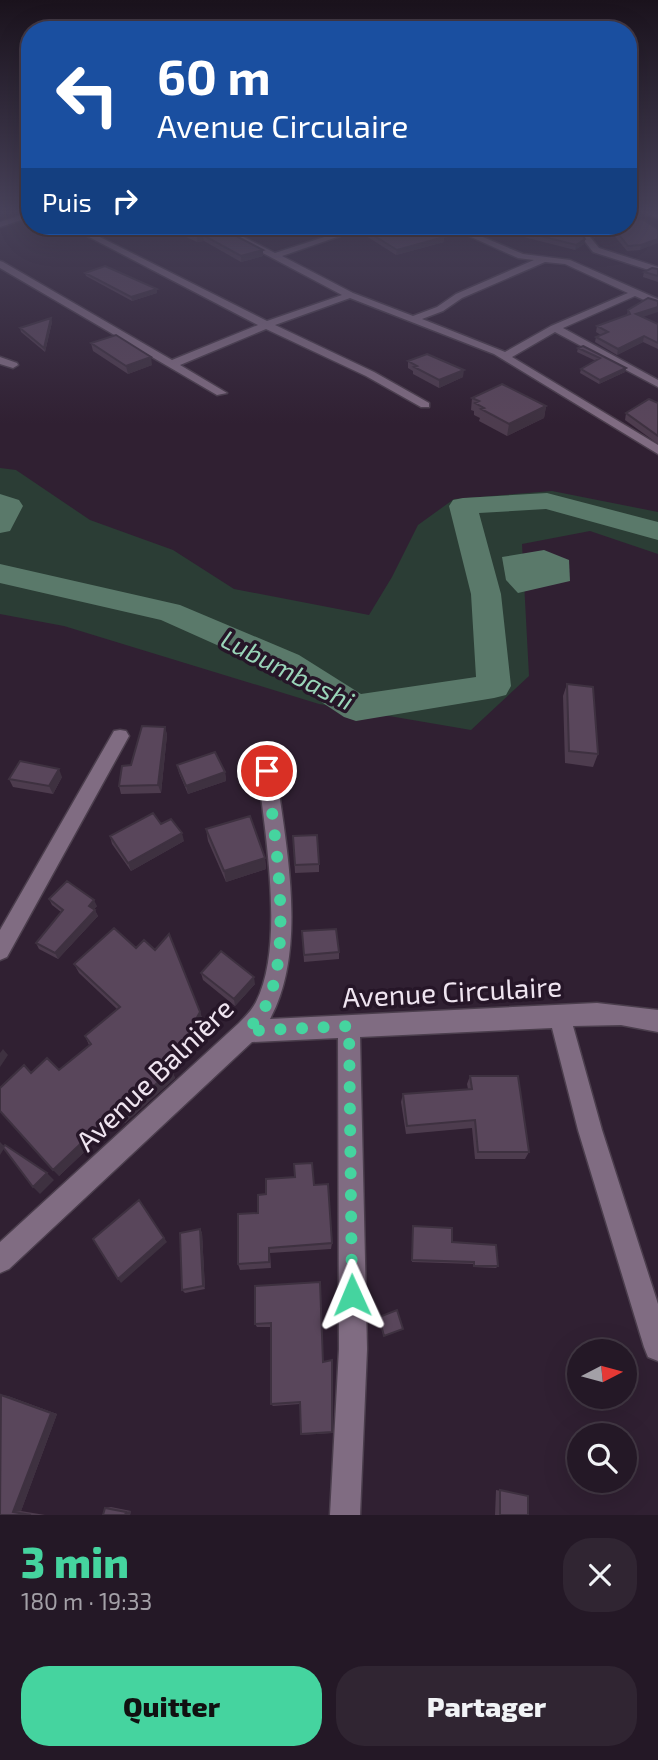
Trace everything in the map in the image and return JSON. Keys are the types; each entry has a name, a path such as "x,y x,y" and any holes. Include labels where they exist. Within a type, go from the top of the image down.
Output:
{"street":[{"path":"32,283 221,393"},
{"path":"183,283 370,374 425,405"},
{"path":"326,283 412,320 485,345 658,450"},
{"path":"412,320 440,309 459,296 489,283"},
{"path":"613,283 658,303"},
{"path":"506,356 555,328 635,293"},
{"path":"172,365 266,325 350,295"},
{"path":"555,328 658,384"},
{"path":"0,360 13,365"},
{"path":"0,950 120,736"},
{"name":"Avenue Balnière","path":"0,1260 247,1031 263,1010 279,957 279,885 267,771"},
{"name":"Avenue Circulaire","path":"247,1031 560,1017 593,1012 631,1014 658,1021"},
{"path":"560,1017 590,1130 658,1347"},
{"path":"345,1515 353,1349 349,1026"}],"shaded area":[{"path":"0,468 16,470 90,520 173,550 234,589 369,615 418,525 454,499 552,491 658,512 658,554 590,531 522,544 529,676 471,730 319,704 64,626 0,614"},
{"path":"544,550 569,560 570,581 518,593 506,580 502,557"}],"building":[{"path":"104,283 143,283 157,289 131,297"},
{"path":"648,298 658,301 658,307 636,314 658,324 658,343 644,336 618,349 596,337 608,332 597,326 630,314 628,310"},
{"path":"51,318 44,348 20,328"},
{"path":"116,335 151,357 126,366 91,343"},
{"path":"583,346 626,368 600,380 581,369 600,358 578,348"},
{"path":"427,354 464,370 439,380 408,361"},
{"path":"502,384 546,406 509,424 481,409 484,408 475,403 479,401 472,398"},
{"path":"649,399 658,403 658,436 626,413"},
{"path":"567,684 593,687 598,754 569,751"},
{"path":"142,726 165,727 158,785 119,786 122,766 131,765"},
{"path":"215,752 225,772 186,786 177,765"},
{"path":"20,761 59,769 49,786 9,779"},
{"path":"153,813 161,824 171,819 182,833 128,863 110,836"},
{"path":"250,816 265,858 224,871 206,829"},
{"path":"317,835 319,864 295,865 293,836"},
{"path":"67,881 94,900 89,906 95,910 55,953 36,943 63,910 49,899"},
{"path":"114,928 136,948 144,940 155,950 169,934 200,1012 195,1021 200,1025 165,1062 172,1070 120,1116 116,1110 53,1170 0,1111 0,1088 24,1065 31,1073 47,1058 59,1070 91,1044 85,1036 120,1007 74,964"},
{"path":"336,929 339,952 304,955 302,931"},
{"path":"221,951 254,977 234,999 201,973"},
{"path":"470,1076 518,1076 529,1152 478,1152 475,1120 407,1126 403,1094 472,1089"},
{"path":"5,1145 47,1173 33,1187 3,1147"},
{"path":"312,1163 314,1185 328,1184 332,1243 269,1248 269,1262 238,1264 238,1214 258,1213 258,1195 266,1194 266,1179 295,1177 294,1164"},
{"path":"139,1200 164,1238 118,1279 93,1239"},
{"path":"413,1226 452,1228 452,1242 496,1245 498,1266 474,1266 474,1262 412,1260"},
{"path":"200,1229 203,1286 182,1290 180,1233"},
{"path":"320,1282 323,1362 332,1360 332,1432 301,1434 300,1402 271,1404 271,1323 255,1324 255,1286"},
{"path":"397,1310 403,1329 384,1336 379,1317"},
{"path":"1,1395 51,1413 13,1512 31,1515 0,1515"},
{"path":"500,1490 528,1496 528,1515 500,1515"},
{"path":"105,1508 126,1512 125,1515 103,1515"}],"waterway":[{"name":"Lubumbashi","path":"0,573 169,612 287,663 356,708 494,686 486,594 463,506 547,501 658,531"},
{"name":"Lubumbashi","path":"0,502 9,506 0,525"}],"route":[{"path":"267,771 279,885 279,957 263,1010 247,1031 349,1026 352,1295"}]}
